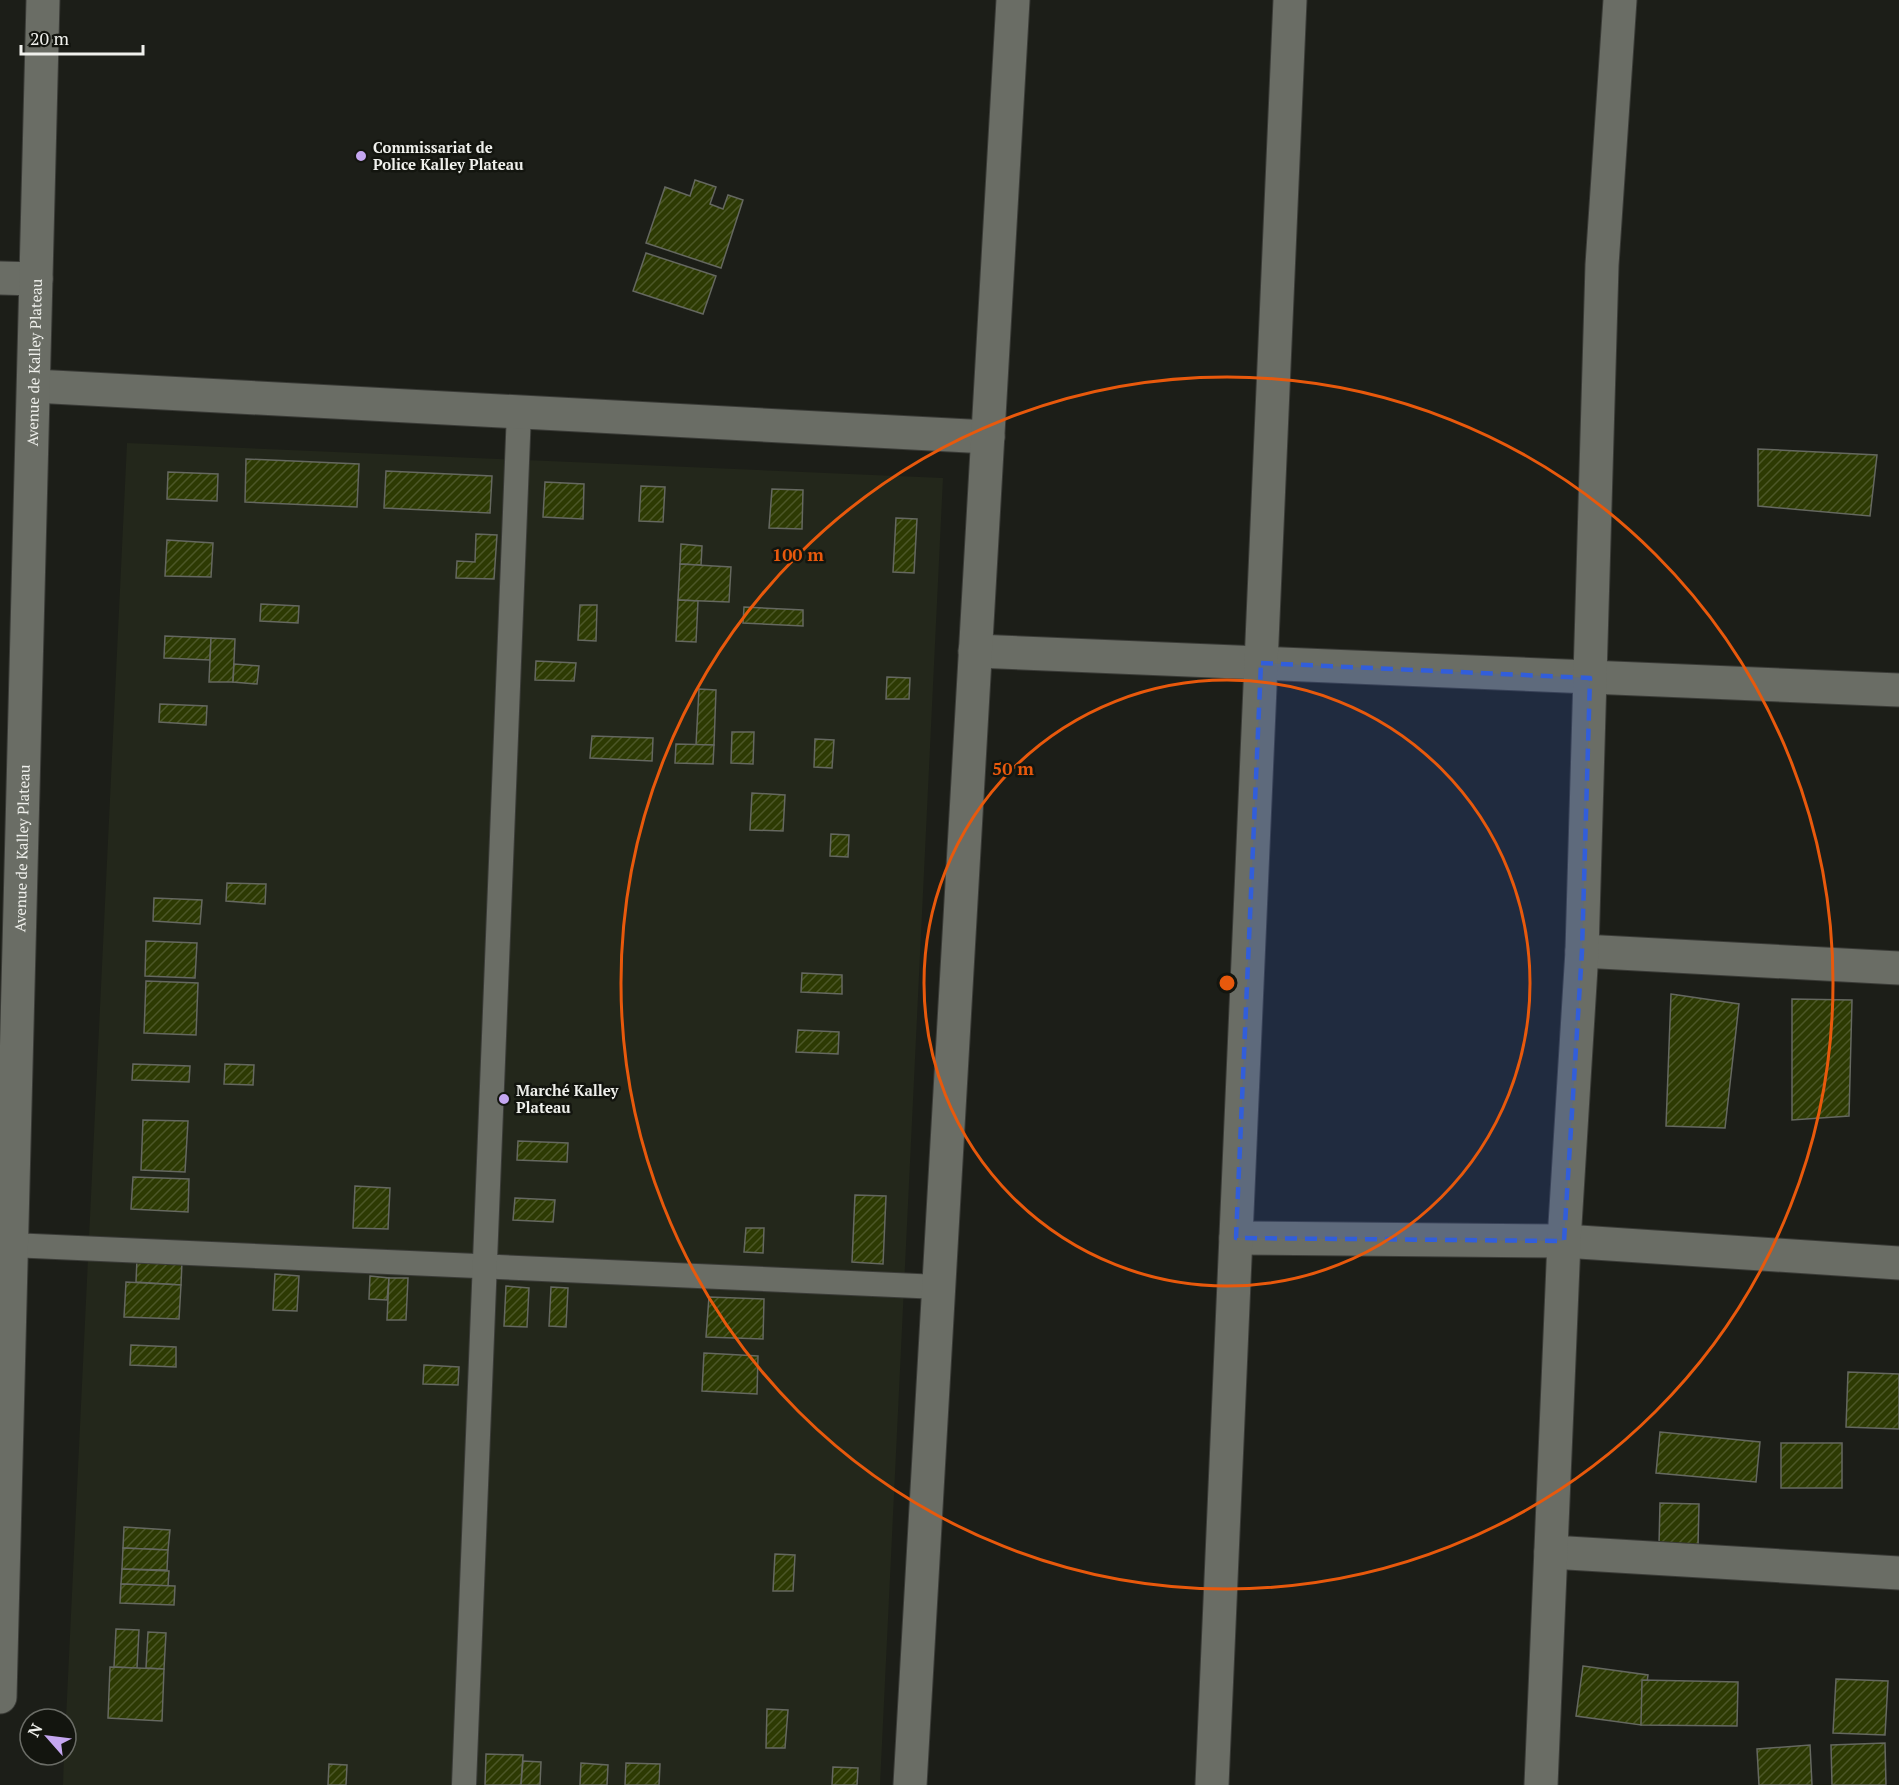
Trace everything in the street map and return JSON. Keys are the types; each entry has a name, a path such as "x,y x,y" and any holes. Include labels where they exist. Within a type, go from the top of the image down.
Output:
{"street":[{"name":"Avenue de Kalley Plateau","path":"0,1697 11,1245 14,584 34,386 43,0"},
{"path":"910,1785 1013,0"},
{"path":"1212,1785 1290,0"},
{"path":"1541,1785 1564,1241 1582,951 1602,265 1620,0"},
{"path":"0,278 36,279"},
{"path":"34,386 988,437"},
{"path":"975,651 1899,690"},
{"path":"1582,951 1899,968"},
{"path":"1236,1238 1564,1241 1899,1263"},
{"path":"1551,1552 1899,1573"}],"lane":[{"path":"464,1785 519,412"},
{"path":"11,1245 939,1287"}],"highlighted area":[{"path":"1261,663 1590,678 1582,951 1564,1241 1236,1238"}],"shaded area":[{"name":"Marché Kalley Plateau","path":"127,443 943,478 880,1785 63,1785 64,1767 78,1767 78,1707 67,1707"}],"building":[{"path":"695,180 716,187 710,204 723,209 728,195 743,200 721,268 646,243 665,187 690,196"},
{"path":"646,253 716,276 703,314 633,291"},
{"path":"1758,449 1877,455 1870,516 1758,506"},
{"path":"246,459 359,464 357,507 245,502"},
{"path":"386,471 492,476 490,513 384,508"},
{"path":"168,472 218,474 217,501 167,499"},
{"path":"545,482 584,484 583,519 543,517"},
{"path":"641,486 665,487 663,522 639,521"},
{"path":"772,489 803,490 802,529 769,528"},
{"path":"896,518 917,519 914,573 893,572"},
{"path":"476,534 497,535 494,579 456,578 457,561 475,562"},
{"path":"167,540 213,543 211,577 165,576"},
{"path":"681,544 702,546 701,565 680,564"},
{"path":"680,564 731,567 729,602 678,600"},
{"path":"678,600 698,601 696,642 676,641"},
{"path":"261,604 299,606 298,623 260,621"},
{"path":"580,605 597,605 596,641 578,640"},
{"path":"744,607 803,610 803,626 743,623"},
{"path":"165,636 211,638 210,660 164,658"},
{"path":"211,638 235,639 233,682 209,682"},
{"path":"536,661 576,663 574,681 535,680"},
{"path":"234,664 259,666 257,684 233,682"},
{"path":"887,677 910,678 909,699 886,699"},
{"path":"699,689 716,690 714,745 696,745"},
{"path":"160,704 207,706 206,725 159,722"},
{"path":"732,732 754,732 753,764 731,763"},
{"path":"592,736 653,738 652,761 590,758"},
{"path":"815,739 834,740 832,768 814,767"},
{"path":"676,744 714,745 713,764 675,763"},
{"path":"752,793 785,795 783,831 750,830"},
{"path":"831,834 849,835 848,857 830,856"},
{"path":"227,883 266,884 265,904 226,901"},
{"path":"154,898 202,900 200,924 153,921"},
{"path":"146,941 197,943 195,978 145,976"},
{"path":"802,973 842,975 842,994 801,992"},
{"path":"146,981 198,983 196,1035 144,1033"},
{"path":"1671,994 1739,1004 1725,1128 1666,1126"},
{"path":"1792,999 1852,1000 1849,1116 1792,1120"},
{"path":"798,1030 839,1032 838,1054 796,1052"},
{"path":"133,1064 190,1066 189,1082 132,1080"},
{"path":"225,1064 254,1065 253,1085 224,1084"},
{"path":"143,1120 188,1121 185,1172 141,1170"},
{"path":"518,1141 568,1143 567,1162 517,1160"},
{"path":"133,1177 189,1179 188,1212 131,1209"},
{"path":"355,1186 390,1188 388,1229 353,1228"},
{"path":"855,1195 886,1196 883,1264 852,1262"},
{"path":"515,1198 555,1200 553,1222 513,1220"},
{"path":"746,1228 764,1228 763,1253 744,1252"},
{"path":"137,1259 182,1261 181,1285 136,1282"},
{"path":"275,1274 299,1276 297,1311 273,1310"},
{"path":"370,1276 389,1278 387,1300 369,1299"},
{"path":"389,1278 408,1278 406,1320 387,1320"},
{"path":"126,1282 181,1285 179,1319 124,1317"},
{"path":"506,1286 529,1288 527,1327 504,1326"},
{"path":"551,1287 568,1288 566,1327 549,1326"},
{"path":"709,1297 764,1299 763,1339 706,1337"},
{"path":"131,1345 176,1347 176,1367 130,1365"},
{"path":"704,1353 758,1356 757,1394 702,1391"},
{"path":"424,1365 459,1367 458,1385 423,1384"},
{"path":"1848,1372 1899,1374 1899,1429 1846,1427"},
{"path":"1660,1432 1760,1442 1756,1482 1656,1473"},
{"path":"1781,1443 1842,1443 1842,1488 1781,1488"},
{"path":"1660,1503 1699,1504 1698,1546 1659,1545"},
{"path":"124,1527 170,1530 168,1550 123,1548"},
{"path":"123,1548 168,1550 167,1570 122,1569"},
{"path":"775,1554 795,1555 793,1591 773,1591"},
{"path":"122,1569 169,1571 168,1586 121,1584"},
{"path":"121,1584 175,1586 174,1605 120,1603"},
{"path":"116,1629 139,1630 137,1668 114,1667"},
{"path":"148,1632 166,1633 164,1669 146,1668"},
{"path":"1583,1666 1648,1675 1641,1725 1576,1716"},
{"path":"110,1667 164,1669 162,1721 108,1718"},
{"path":"1836,1679 1888,1681 1885,1735 1833,1733"},
{"path":"1642,1680 1738,1682 1737,1726 1641,1725"},
{"path":"767,1709 788,1710 785,1748 766,1748"},
{"path":"1885,1743 1886,1785 1832,1785 1831,1745"},
{"path":"1810,1745 1812,1785 1759,1785 1757,1749"},
{"path":"486,1754 523,1755 521,1785 485,1785"},
{"path":"523,1761 541,1762 540,1785 521,1785"},
{"path":"581,1763 608,1765 607,1785 580,1785"},
{"path":"626,1763 660,1764 659,1785 625,1785"},
{"path":"329,1764 347,1765 346,1785 328,1785"},
{"path":"833,1767 858,1768 857,1785 832,1785"}],"place":[{"name":"Commissariat de Police Kalley Plateau","path":"361,156"},
{"name":"Marché Kalley Plateau","path":"504,1099"}]}
